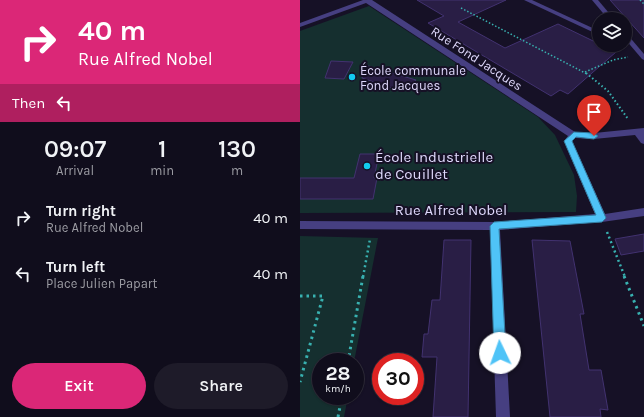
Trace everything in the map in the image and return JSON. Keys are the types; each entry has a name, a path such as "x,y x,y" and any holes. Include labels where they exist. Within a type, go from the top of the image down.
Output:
{"street":[{"path":"300,25 367,0"},
{"name":"Rue Fond Jacques","path":"367,0 574,134"},
{"path":"527,0 592,30"},
{"path":"534,3 541,0"},
{"path":"595,0 605,12"},
{"path":"632,43 643,57"},
{"path":"632,46 636,48"},
{"path":"602,218 568,141 574,134 594,136 641,131 644,141"},
{"name":"Rue Alfred Nobel","path":"300,225 494,226 602,218 644,212"},
{"path":"494,226 503,417"}],"path":[{"path":"640,0 644,4"},
{"path":"462,8 585,72 608,91 641,131"},
{"path":"585,72 613,60 643,57"},
{"path":"602,218 644,326"},
{"path":"350,353 373,225"},
{"path":"300,296 323,296 300,382"},
{"path":"338,417 340,405"}],"green space":[{"path":"369,6 538,117 555,135 574,175 577,196 576,212 300,213 300,31"},
{"path":"300,236 378,238 356,353 312,353 312,405 346,405 344,417 300,417"}],"building":[{"path":"417,0 506,0 458,22 505,48 558,24 592,40 592,52 616,52 568,94 560,90 551,96 428,23 444,16"},
{"path":"610,0 644,0 644,38 632,25 632,12 621,12"},
{"path":"331,61 353,62 344,79 325,78"},
{"path":"365,65 416,80 401,91 362,78"},
{"name":"École Industrielle de Couillet","path":"360,154 379,154 374,178 377,178 373,199 300,199 300,178 354,178"},
{"path":"644,234 644,251 621,255 615,239"},
{"path":"444,240 471,240 468,417 433,417 437,357 424,357 424,353 422,353 424,334 428,334 432,300 440,300"},
{"path":"532,240 570,241 584,314 580,314 589,370 601,370 608,410 600,409 601,417 550,417"}],"place":[{"name":"École communale Fond Jacques","path":"352,77"},
{"name":"École Industrielle de Couillet","path":"367,166"}],"route":[{"path":"500,353 494,226 602,218 568,141 574,134 594,136"}]}
